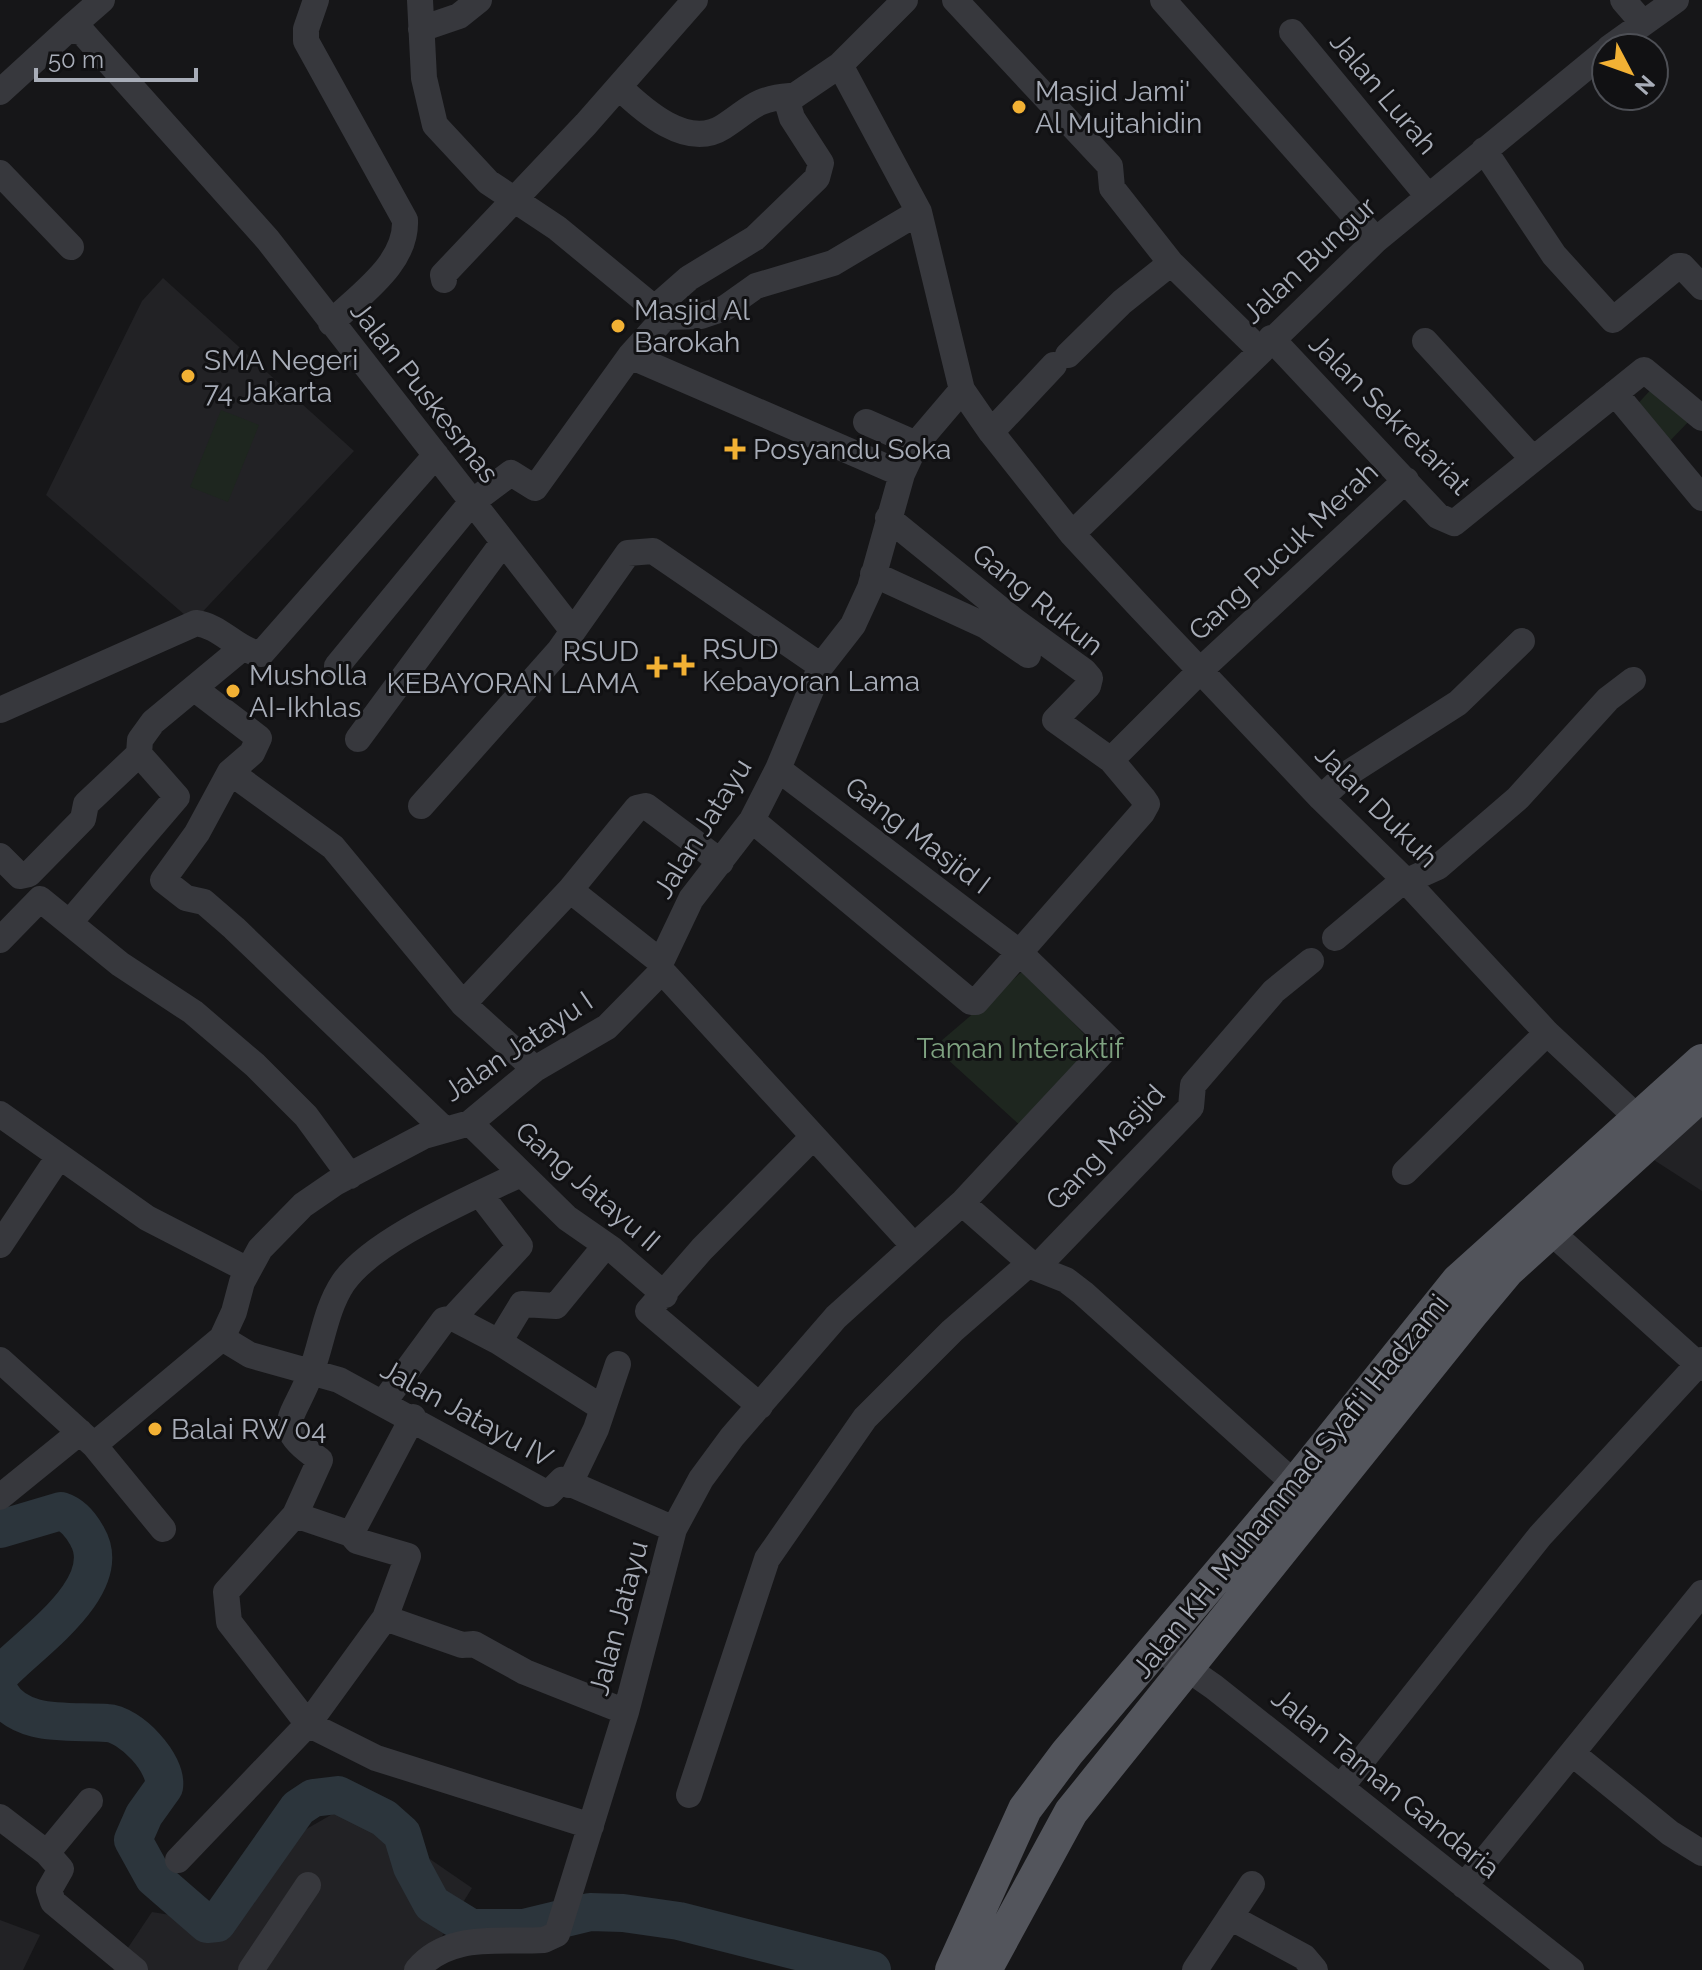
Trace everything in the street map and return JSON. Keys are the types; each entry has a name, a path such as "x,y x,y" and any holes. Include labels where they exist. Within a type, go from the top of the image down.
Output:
{"main road":[{"name":"Jalan KH. Muhammad Syafi'i Hadzami","path":"978,1968 1025,1809 1067,1753 1295,1484 1458,1281 1702,1061"},
{"name":"Jalan KH. Muhammad Syafi'i Hadzami","path":"978,1968 1071,1812 1471,1314 1507,1271 1702,1094"}],"street":[{"path":"0,92 102,0"},
{"path":"316,0 306,29 306,41 405,220 406,236 395,260 331,323"},
{"path":"420,0 424,78 435,125 488,182 557,228 661,312 701,316 725,308 756,286 833,263 919,212"},
{"path":"421,29 459,16 479,0"},
{"path":"444,280 443,275 619,87 695,0"},
{"path":"619,87 674,130 694,132 720,129 750,105 766,98 790,96 840,65 905,0"},
{"name":"Jalan Sekretariat","path":"955,0 1110,166 1112,188 1171,263 1265,344 1406,480 1438,516 1454,523 1644,370 1650,371 1702,418"},
{"path":"1163,0 1376,240"},
{"path":"1623,0 1642,22"},
{"name":"Jalan Bungur","path":"1629,32 1676,0"},
{"name":"Jalan Puskesmas","path":"70,28 83,33 247,217 573,631"},
{"name":"Jalan Lurah","path":"1292,32 1427,195"},
{"name":"Jalan Bungur","path":"1072,534 1265,344 1376,240 1590,64"},
{"path":"840,65 919,212 962,390"},
{"path":"337,666 471,503 511,473 535,488 661,312 689,278 755,238 817,178 821,163 787,107 790,96"},
{"path":"1484,150 1554,255 1613,320 1678,266 1702,287"},
{"path":"0,173 71,247"},
{"path":"991,432 1122,302 1171,263"},
{"path":"1425,341 1532,458"},
{"path":"630,356 902,474"},
{"name":"Jalan Dukuh","path":"962,390 991,432 1072,534 1321,798 1407,882 1547,1033 1640,1120"},
{"name":"Jalan Jatayu","path":"662,966 691,899 752,820 778,769 821,666 853,625 873,574 902,474 916,444 962,390"},
{"path":"1615,393 1702,498"},
{"path":"866,422 916,444"},
{"path":"0,710 196,623 210,626 241,649 260,654 436,455"},
{"name":"Gang Pucuk Merah","path":"1202,669 1406,480"},
{"name":"Gang Rukun","path":"888,518 1015,621 1084,671 1090,678 1088,686 1055,720 1111,760"},
{"path":"358,739 502,544"},
{"path":"421,806 573,631 628,553 653,551 821,666"},
{"path":"873,574 986,626 1028,655"},
{"path":"1321,798 1347,774 1458,703 1522,641"},
{"path":"0,856 20,876 29,874 83,819 86,804 139,754 140,740 153,722 241,649"},
{"path":"752,820 971,1002 982,997 1147,804 1111,760 1202,669"},
{"path":"1335,938 1407,882 1438,867 1518,798 1608,699 1633,680"},
{"path":"195,689 258,735 252,753 230,772 197,833 163,880 186,898 204,902 234,928 445,1130"},
{"path":"70,922 177,797 139,754"},
{"name":"Gang Masjid I","path":"778,769 1019,952 1112,1042 962,1203"},
{"path":"230,772 333,847 463,1004 535,1069"},
{"path":"463,1004 570,890 637,808 646,806 721,862"},
{"path":"570,890 662,966 914,1246"},
{"path":"0,940 40,899 120,964 165,990 255,1065 306,1116 350,1176"},
{"name":"Gang Masjid","path":"689,1795 767,1559 865,1418 952,1331 1033,1265 1191,1107 1193,1085 1274,991 1311,961"},
{"name":"Jalan Jatayu I","path":"0,1497 87,1438 222,1338 248,1270 274,1232 303,1205 424,1136 470,1123 535,1069 607,1027 662,966"},
{"path":"1405,1172 1547,1033"},
{"path":"0,1114 58,1158 147,1218 248,1270"},
{"name":"Gang Jatayu II","path":"470,1123 567,1218 606,1245 656,1303 760,1406"},
{"path":"656,1303 702,1249 813,1137"},
{"path":"0,1245 58,1158"},
{"path":"520,1174 388,1244 358,1267 337,1296 288,1428 296,1443 320,1460 295,1515 226,1592 229,1622 308,1724 389,1762 591,1826"},
{"path":"383,1403 436,1329 444,1320 453,1318 520,1246 480,1194"},
{"path":"962,1203 1033,1265 1066,1280 1083,1293 1295,1484"},
{"name":"Jalan Jatayu","path":"417,1970 436,1951 454,1943 544,1940 557,1934 626,1712 674,1529 701,1479 836,1317 962,1203"},
{"path":"1341,1787 1540,1536 1701,1363 1551,1232"},
{"path":"499,1342 522,1304 556,1306 606,1245"},
{"path":"453,1318 499,1342 601,1407"},
{"name":"Jalan Jatayu IV","path":"222,1338 250,1355 339,1380 413,1417 548,1494 559,1481 674,1529"},
{"path":"0,1360 87,1438 163,1529"},
{"path":"569,1485 596,1429 618,1364"},
{"path":"351,1534 413,1417"},
{"path":"178,1860 308,1724 385,1618 408,1556 357,1541 351,1534 295,1515"},
{"path":"1464,1886 1702,1593"},
{"path":"385,1618 462,1645 474,1644 525,1672 626,1712"},
{"name":"Jalan Taman Gandaria","path":"1158,1648 1341,1787 1571,1970"},
{"path":"1573,1754 1670,1833 1700,1847"},
{"path":"47,1853 90,1801"},
{"path":"0,1817 47,1853 61,1869 49,1890 53,1902 135,1970"},
{"path":"1195,1970 1252,1884"},
{"path":"251,1970 308,1885"},
{"path":"1230,1917 1304,1957 1315,1970"}],"shaded area":[{"name":"SMA Negeri 74 Jakarta","path":"163,278 354,451 193,622 46,495 142,301"},
{"path":"1702,1092 1702,1191 1643,1153"},
{"path":"350,1804 472,1888 421,1970 113,1970 152,1912 220,1923 238,1912 296,1835"},
{"path":"0,1920 40,1935 23,1970 0,1970"}],"green space":[{"path":"1657,383 1693,417 1665,446 1631,411"},
{"path":"221,410 259,425 228,502 190,487"},
{"name":"Taman Interaktif","path":"1024,970 1098,1049 1024,1129 934,1047"}],"waterway":[{"path":"0,1529 61,1511 82,1528 93,1555 90,1575 80,1594 48,1631 0,1675"},
{"path":"0,1693 9,1705 34,1718 116,1725 146,1747 160,1767 164,1787 144,1815 133,1840 154,1878 207,1924 217,1923 298,1808 313,1798 338,1795 384,1818 402,1834 412,1867 432,1904 471,1928 524,1928 590,1912 623,1913 679,1921 872,1970"}],"place":[{"name":"Masjid Jami' Al Mujtahidin","path":"1019,107"},
{"name":"Masjid Al Barokah","path":"618,326"},
{"name":"SMA Negeri 74 Jakarta","path":"188,376"},
{"name":"Posyandu Soka","path":"735,449"},
{"name":"RSUD Kebayoran Lama","path":"684,665"},
{"name":"RSUD KEBAYORAN LAMA","path":"657,667"},
{"name":"Musholla AI-Ikhlas","path":"233,691"},
{"name":"Balai RW 04","path":"155,1429"}]}
